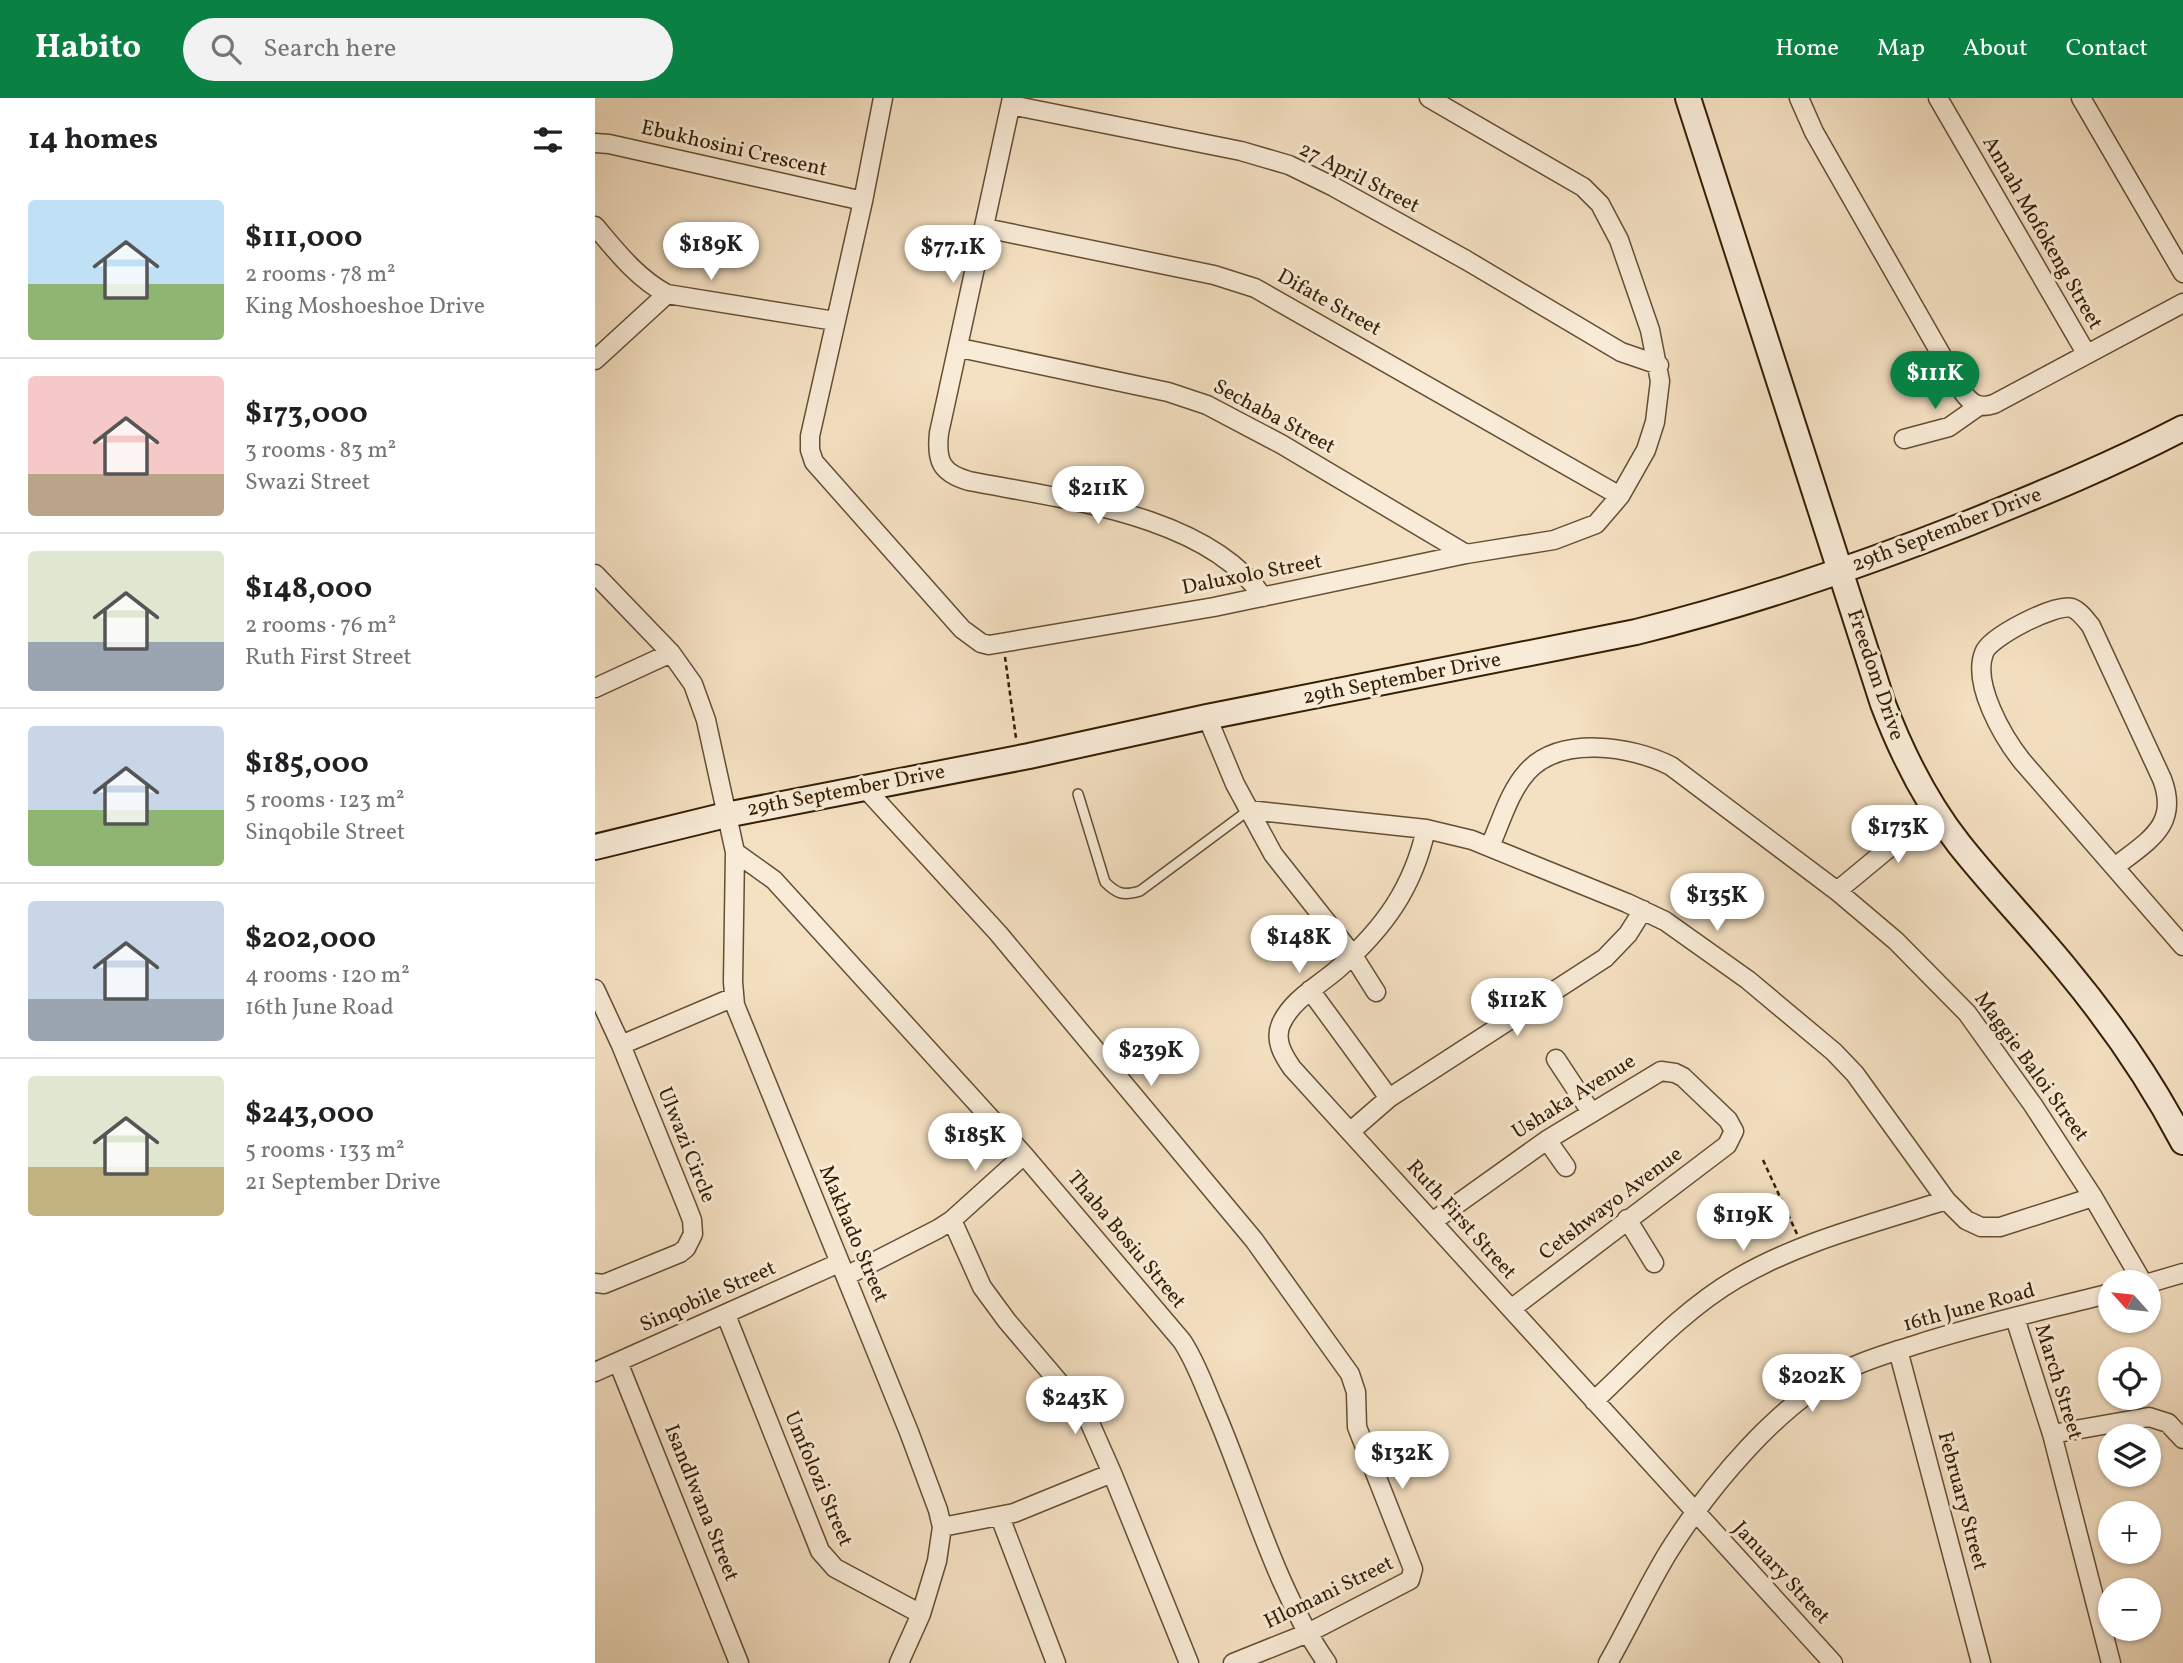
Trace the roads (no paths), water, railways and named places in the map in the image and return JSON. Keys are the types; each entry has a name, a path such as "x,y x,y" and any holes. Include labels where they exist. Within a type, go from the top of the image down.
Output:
{"street":[{"name":"Daluxolo Street","path":"884,98 810,436 810,450 814,462 962,629 981,643 989,645 1263,597 1466,554 1554,540 1596,524 1620,496 1646,450 1660,398 1658,365 1650,330 1619,240 1600,204 1583,187 1429,98"},
{"name":"Freedom Drive","path":"1688,98 1840,572 1891,724 1911,769 1959,844 2092,1001 2142,1072 2183,1142"},
{"path":"1799,98 1814,132 1962,391 1970,402 1979,406"},
{"name":"Annah Mofokeng Street","path":"1938,98 2086,354"},
{"path":"2081,98 2183,273"},
{"name":"27 April Street","path":"1011,102 1241,151 1289,166 1334,187 1466,260 1621,352 1658,365"},
{"path":"1011,102 938,444 943,467 951,474 969,481 1140,517 1209,548 1242,571 1263,597"},
{"name":"Ebukhosini Crescent","path":"595,143 863,201"},
{"path":"595,226 621,256 655,287 667,294 835,321"},
{"name":"Difate Street","path":"985,228 1213,275 1255,288 1620,496"},
{"path":"595,360 667,294"},
{"path":"1904,439 1949,428 1979,406 1994,404 2183,303"},
{"name":"Sechaba Street","path":"960,348 1168,392 1207,405 1281,444 1466,554"},
{"name":"29th September Drive","path":"595,847 726,815 1636,632 1742,605 1840,572 2014,505 2113,463 2183,428"},
{"name":"Makhado Street","path":"595,574 671,653 693,684 706,720 734,852 734,997 933,1492 942,1527 937,1561 921,1614 899,1663"},
{"path":"2115,867 2161,827 2167,814 2168,798 2162,779 2091,626 2071,608 2057,609 2004,633 1989,644 1982,660 1982,674 1992,712 2005,739 2115,867 2183,946"},
{"path":"595,688 671,653"},
{"path":"1207,717 1225,763 1273,854 1352,954 1376,992"},
{"name":"Maggie Baloi Street","path":"1490,846 1518,784 1535,765 1547,757 1584,749 1616,748 1655,758 1671,766 1837,891 1896,941 1967,1013 2033,1105 2093,1197 2135,1270"},
{"name":"Hlomani Street","path":"864,787 998,933 1254,1240 1350,1374 1356,1392 1357,1427 1413,1569 1410,1580 1308,1633 1233,1663"},
{"path":"1249,810 1426,829 1490,846 1665,921 1718,957 1834,1052 1873,1098 1947,1200 1974,1225 1991,1228 2093,1197"},
{"path":"1837,891 1935,810"},
{"name":"Ruth First Street","path":"1426,829 1417,865 1389,915 1352,954 1310,990 1282,1023 1279,1030 1280,1045 1292,1068 1695,1513"},
{"name":"Thaba Bosiu Street","path":"734,852 774,880 1024,1155 1190,1354 1271,1552 1308,1633 1327,1663"},
{"path":"1351,1131 1389,1098 1605,958 1628,934 1643,910"},
{"name":"Ulwazi Circle","path":"595,989 688,1207 694,1234 680,1253 604,1284 595,1283"},
{"path":"1310,990 1389,1098"},
{"path":"621,1045 734,997"},
{"path":"1556,1059 1591,1112"},
{"name":"Ushaka Avenue","path":"1432,1222 1547,1140 1654,1073 1668,1071 1683,1077 1728,1120 1734,1131"},
{"name":"Cetshwayo Avenue","path":"1511,1309 1727,1145 1734,1131"},
{"path":"1547,1140 1566,1167"},
{"name":"Sinqobile Street","path":"595,1372 726,1315 938,1229 952,1220 1024,1155"},
{"path":"1594,1401 1713,1294 1756,1268 1803,1248 1947,1200"},
{"path":"1627,1219 1654,1263"},
{"path":"952,1220 982,1287 1007,1321 1076,1401 1098,1440 1189,1663"},
{"path":"2161,1279 2183,1273"},
{"name":"16th June Road","path":"1608,1663 1667,1554 1695,1513 1762,1435 1815,1388 1851,1367 1898,1350 2098,1296"},
{"name":"Umfolozi Street","path":"726,1315 820,1550 835,1568 921,1614"},
{"name":"March Street","path":"2015,1318 2052,1434 2111,1663"},
{"name":"February Street","path":"1898,1350 1982,1663"},
{"name":"Isandlwana Street","path":"618,1362 739,1663"},
{"path":"2052,1434 2149,1416 2168,1423 2183,1439"},
{"path":"942,1527 1000,1517 1112,1473"},
{"name":"January Street","path":"1695,1513 1833,1663"},
{"path":"1000,1517 1056,1663"}],"lane":[{"path":"1078,794 1105,882 1115,892 1126,896 1140,891 1249,810"}]}
